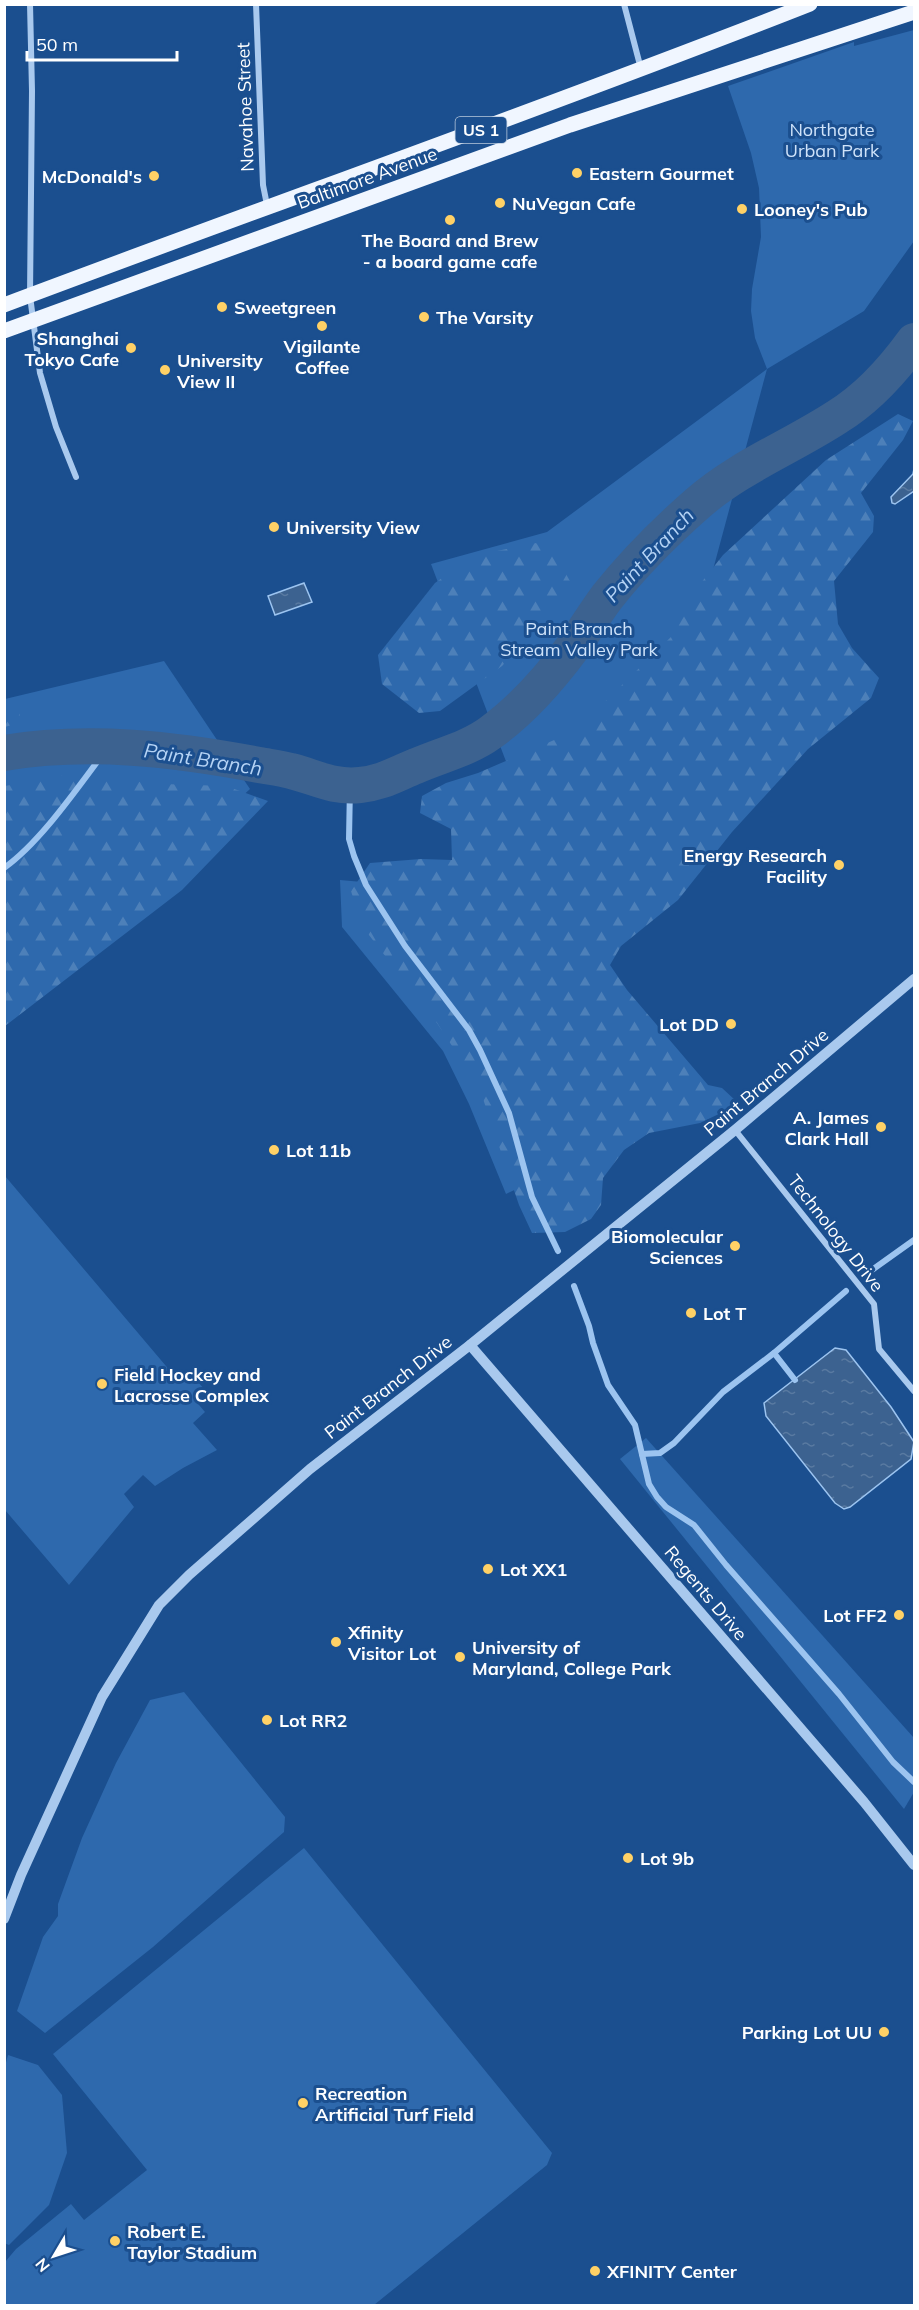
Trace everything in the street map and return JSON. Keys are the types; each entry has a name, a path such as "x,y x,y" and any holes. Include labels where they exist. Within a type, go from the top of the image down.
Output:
{"main road":[{"name":"Baltimore Avenue","path":"4,305 114,263 268,209 810,4"},
{"name":"Baltimore Avenue","path":"4,331 570,125 915,12"}],"street":[{"path":"30,4 32,91 30,296 43,384 56,427 76,477"},
{"name":"Navahoe Street","path":"256,4 263,185 268,209"},
{"path":"624,4 641,69"},
{"name":"Paint Branch Drive","path":"4,1919 21,1875 102,1697 159,1605 189,1575 310,1468 470,1345 735,1130 915,979"},
{"name":"Technology Drive","path":"735,1130 874,1304 879,1349 915,1391"},
{"name":"Regents Drive","path":"470,1345 864,1802 915,1865"}],"green space":[{"name":"Northgate Urban Park","path":"914,30 914,241 864,311 767,369 755,338 751,311 752,289 761,237 759,188 751,153 728,86 854,42 854,46"},
{"name":"Paint Branch Stream Valley Park","path":"767,369 597,1001 431,564 547,532"},
{"path":"898,414 913,421 903,440 861,493 874,516 873,532 834,581 838,624 852,648 879,678 871,698 808,749 732,832 678,900 621,946 610,965 627,990 708,1085 722,1088 736,1101 725,1111 700,1123 649,1133 624,1150 603,1178 601,1205 591,1219 565,1232 532,1233 519,1205 479,1087 437,1023 362,926 351,891 370,863 421,859 452,860 451,829 420,813 422,796 446,783 478,773 575,731 673,635 686,602 723,555 826,460"},
{"path":"536,543 557,558 571,583 550,614 502,666 440,711 419,713 382,684 378,655 435,583 473,556"},
{"path":"164,661 250,789 105,923 5,1008 5,699"},
{"path":"17,701 21,722 5,727 5,703"},
{"path":"66,775 163,784 226,786 268,801 182,890 5,1026 5,786"},
{"path":"340,880 452,890 572,1163 506,1194 469,1104 443,1051 342,927"},
{"name":"Field Hockey and Lacrosse Complex","path":"5,1176 177,1379 188,1370 204,1389 194,1399 205,1412 193,1423 217,1450 155,1486 143,1475 124,1494 134,1507 69,1585 5,1510"},
{"path":"646,1438 914,1738 914,1792 904,1809 620,1459"},
{"path":"184,1692 285,1817 284,1832 153,1947 45,2033 17,2011 43,1937 58,1916 58,1904 82,1838 116,1763 150,1700"},
{"name":"Recreation Artificial Turf Field","path":"304,1848 552,2153 547,2165 374,2305 5,2305 5,2262 16,2249 71,2204 84,2220 147,2170 53,2054"},
{"path":"8,2055 38,2065 62,2095 67,2153 49,2205 9,2245 4,2243 4,2070"}],"water":[{"path":"914,469 914,491 895,504 892,503 891,497 913,474"},
{"path":"304,583 312,602 275,615 268,596"},
{"path":"835,1348 846,1350 891,1407 914,1442 911,1459 850,1507 844,1509 835,1503 766,1416 764,1403"}],"waterway":[{"name":"Paint Branch","path":"4,753 100,746 164,750 279,768 350,786 382,780 464,748 482,739 502,724 535,693 573,647 617,584 686,514 714,490 748,468 820,428 859,401 879,383 914,341"},
{"path":"4,868 46,828 109,746"},
{"path":"350,786 349,839 366,885 405,946 469,1030 480,1050 509,1113 532,1197 558,1251"},
{"path":"872,1270 914,1240"},
{"path":"574,1286 608,1385 635,1425 649,1484 657,1497 666,1507 694,1525 839,1694 893,1762 914,1782"},
{"path":"642,1454 660,1453 674,1443 723,1392 774,1353 846,1291"},
{"path":"774,1353 795,1380"}],"place":[{"name":"Eastern Gourmet","path":"577,173"},
{"name":"McDonald's","path":"154,176"},
{"name":"NuVegan Cafe","path":"500,203"},
{"name":"Looney's Pub","path":"742,209"},
{"name":"The Board and Brew - a board game cafe","path":"450,220"},
{"name":"Sweetgreen","path":"222,307"},
{"name":"The Varsity","path":"424,317"},
{"name":"Vigilante Coffee","path":"322,326"},
{"name":"Shanghai Tokyo Cafe","path":"131,348"},
{"name":"University View II","path":"165,370"},
{"name":"University View","path":"274,527"},
{"name":"Energy Research Facility","path":"839,865"},
{"name":"Lot DD","path":"731,1024"},
{"name":"A. James Clark Hall","path":"881,1127"},
{"name":"Lot 11b","path":"274,1150"},
{"name":"Biomolecular Sciences","path":"735,1246"},
{"name":"Lot T","path":"691,1313"},
{"name":"Field Hockey and Lacrosse Complex","path":"102,1384"},
{"name":"Lot XX1","path":"488,1569"},
{"name":"Lot FF2","path":"899,1615"},
{"name":"Xfinity Visitor Lot","path":"336,1642"},
{"name":"University of Maryland, College Park","path":"460,1657"},
{"name":"Lot RR2","path":"267,1720"},
{"name":"Lot 9b","path":"628,1858"},
{"name":"Parking Lot UU","path":"884,2032"},
{"name":"Recreation Artificial Turf Field","path":"303,2103"},
{"name":"Robert E. Taylor Stadium","path":"115,2241"},
{"name":"XFINITY Center","path":"595,2271"}]}
